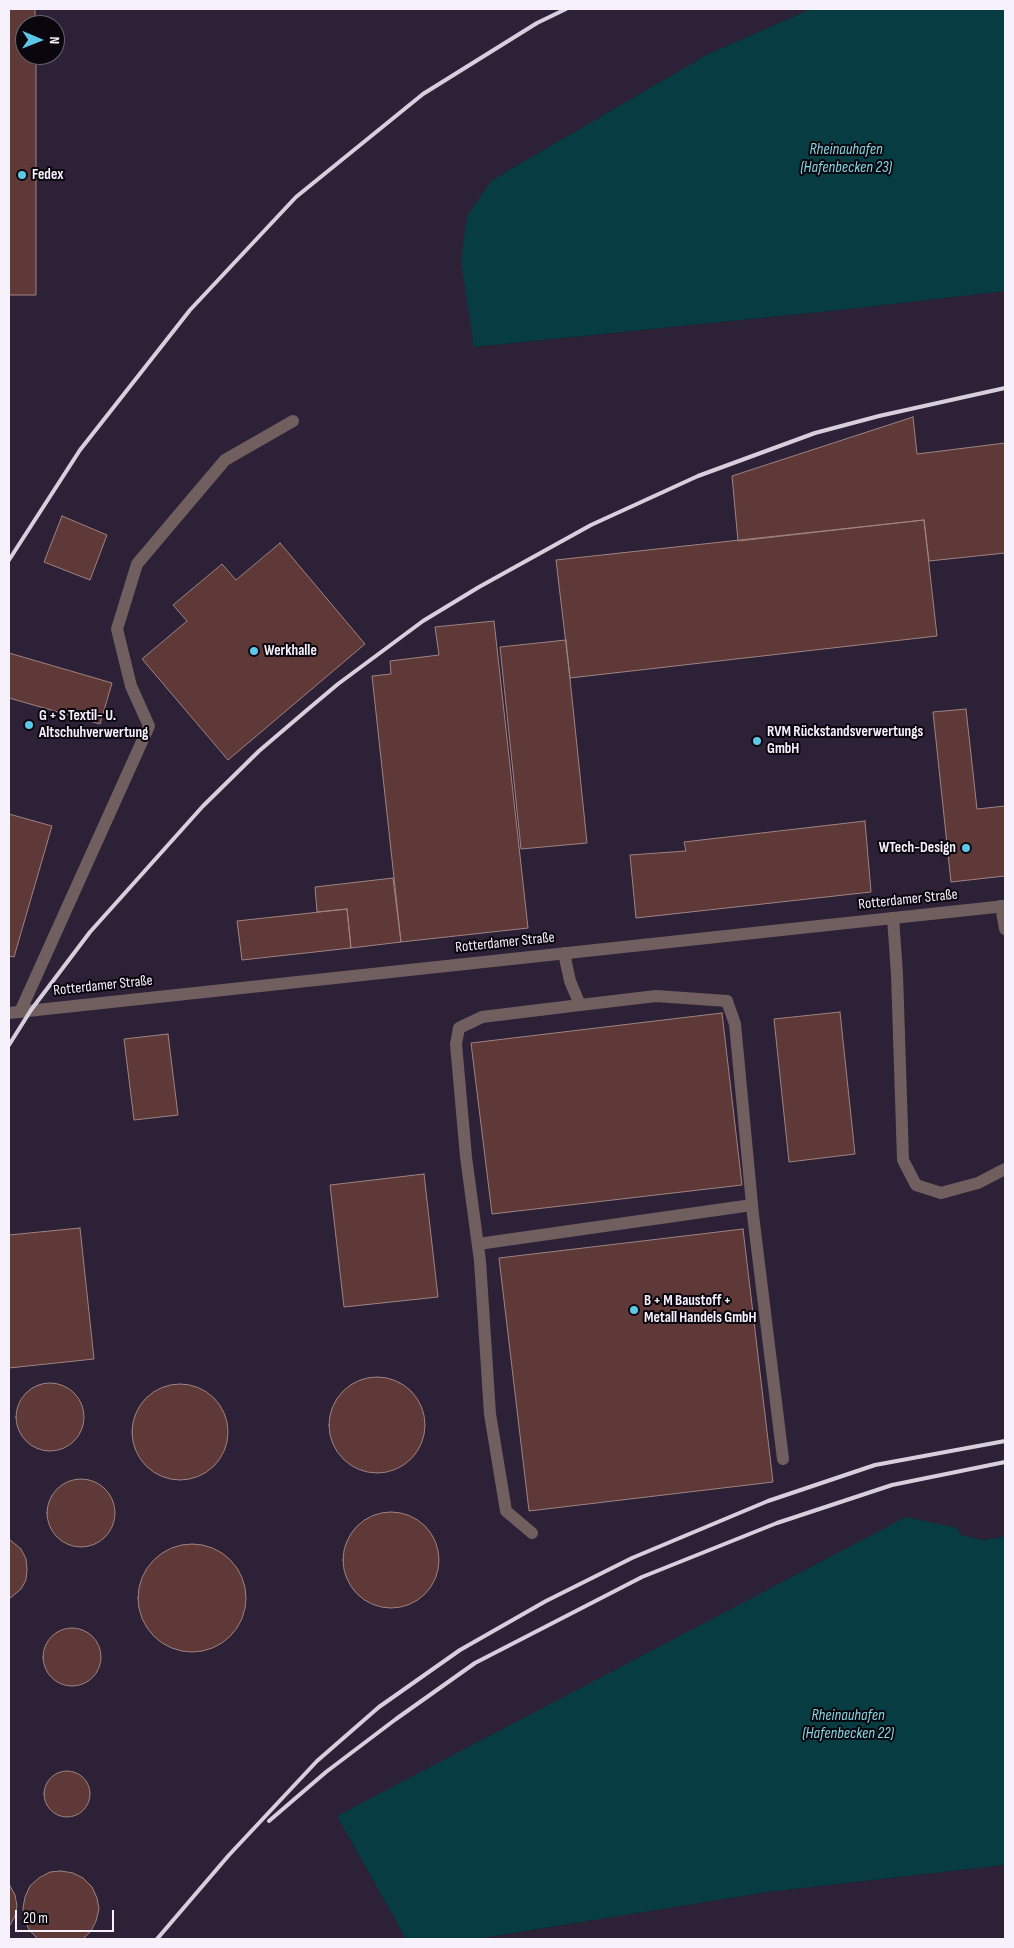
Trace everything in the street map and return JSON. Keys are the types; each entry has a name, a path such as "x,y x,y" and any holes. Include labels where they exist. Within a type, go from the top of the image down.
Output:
{"street":[{"path":"14,1012 149,726 131,686 117,629 137,564 225,460 293,421"},
{"path":"1003,906 1005,929"},
{"name":"Rotterdamer Straße","path":"14,1012 1003,906"},
{"path":"893,918 897,974 903,1160 916,1186 940,1193 978,1183 1005,1169"},
{"path":"564,953 570,981 580,1005"},
{"path":"532,1533 506,1511 490,1414 478,1244 456,1044 459,1028 482,1017 656,996 727,1001 735,1024 752,1206 783,1459"},
{"path":"478,1244 752,1206"}],"shaded area":[{"path":"9,9 811,9 708,54 492,180 475,347 850,309 1005,291 1005,1537 983,1540 961,1535 337,1816 406,1939 9,1939"},
{"path":"1005,1865 1005,1939 477,1939 767,1892"}],"water":[{"name":"Rheinauhafen (Hafenbecken 23)","path":"811,9 1005,9 1005,291 850,309 474,347 461,261 467,216 492,180 708,54"},
{"name":"Rheinauhafen (Hafenbecken 22)","path":"906,1517 957,1528 961,1535 983,1540 1005,1537 1005,1865 767,1892 477,1939 406,1939 337,1816"}],"building":[{"name":"Fedex","path":"9,9 35,9 35,15 15,15 15,65 36,65 36,295 9,295"},
{"path":"913,417 917,454 1005,443 1005,553 929,561 924,520 738,541 732,476"},
{"path":"62,516 107,535 90,580 44,562"},
{"path":"924,520 937,636 570,678 556,560"},
{"name":"Werkhalle","path":"280,543 365,644 228,760 142,659 187,621 173,605 222,564 236,580"},
{"path":"494,621 528,928 401,942 372,676 391,674 390,661 439,655 435,627"},
{"path":"566,640 587,843 521,849 500,647"},
{"path":"9,653 112,683 100,724 9,698"},
{"path":"966,709 977,809 1005,806 1005,876 951,882 933,712"},
{"path":"9,814 52,826 14,957 9,956"},
{"path":"865,821 871,892 636,918 630,855 686,851 684,842"},
{"path":"393,878 401,942 351,948 347,909 317,912 315,887"},
{"path":"347,909 351,948 242,960 237,921"},
{"path":"840,1012 855,1154 789,1162 774,1019"},
{"path":"722,1013 742,1185 492,1214 471,1043"},
{"path":"168,1034 178,1115 134,1120 124,1039"},
{"path":"424,1174 438,1297 344,1307 330,1185"},
{"path":"80,1228 94,1359 9,1368 9,1235"},
{"path":"743,1229 773,1482 529,1511 499,1258"},
{"path":"377,1377 395,1381 411,1391 421,1407 425,1425 421,1443 411,1459 395,1469 377,1473 359,1469 343,1459 333,1443 329,1425 333,1407 343,1391 359,1381"},
{"path":"50,1383 63,1386 74,1393 81,1404 84,1417 81,1430 74,1441 63,1448 50,1451 37,1448 26,1441 19,1430 16,1417 19,1404 26,1393 37,1386"},
{"path":"180,1384 198,1388 214,1398 224,1414 228,1432 224,1450 214,1466 198,1476 180,1480 162,1476 146,1466 136,1450 132,1432 136,1414 146,1398 162,1388"},
{"path":"81,1479 94,1482 105,1489 112,1500 115,1513 112,1526 105,1537 94,1544 81,1547 68,1544 57,1537 50,1526 47,1513 50,1500 57,1489 68,1482"},
{"path":"391,1512 409,1516 425,1526 435,1542 439,1560 435,1578 425,1594 409,1604 391,1608 373,1604 357,1594 347,1578 343,1560 347,1542 357,1526 373,1516"},
{"path":"9,1539 21,1549 26,1559 27,1569 26,1580 21,1589 9,1599"},
{"path":"192,1544 213,1548 230,1560 242,1577 246,1598 242,1619 230,1636 213,1648 192,1652 171,1648 154,1636 142,1619 138,1598 142,1577 154,1560 171,1548"},
{"path":"72,1628 83,1630 96,1641 101,1657 99,1668 88,1681 72,1686 61,1684 48,1673 43,1657 45,1646 56,1633"},
{"path":"67,1771 80,1775 86,1781 90,1794 86,1807 80,1813 67,1817 54,1813 48,1807 44,1794 48,1781 54,1775"},
{"path":"50,1872 73,1873 83,1878 92,1887 99,1909 96,1921 91,1931 83,1939 38,1939 30,1931 24,1920 23,1908 25,1897 30,1886 39,1878"},
{"path":"9,1884 15,1895 17,1906 15,1916 9,1927"}],"railway":[{"path":"9,560 80,450 190,310 296,197 423,94 537,23 566,9"},
{"path":"9,1045 31,1010 90,932 203,806 259,751 307,710 338,684 423,621 479,587 591,525 698,476 815,433 879,416 1005,388"},
{"path":"157,1939 229,1855 317,1761 379,1707 460,1650 546,1601 632,1558 768,1501 875,1465 1005,1441"},
{"path":"269,1821 326,1772 475,1663 642,1577 777,1523 892,1485 1005,1462"}],"place":[{"name":"Fedex","path":"22,175"},
{"name":"Werkhalle","path":"254,651"},
{"name":"G + S Textil- U. Altschuhverwertung","path":"29,725"},
{"name":"RVM Rückstandsverwertungs GmbH","path":"757,741"},
{"name":"WTech-Design","path":"966,848"},
{"name":"B + M Baustoff + Metall Handels GmbH","path":"634,1310"}]}
